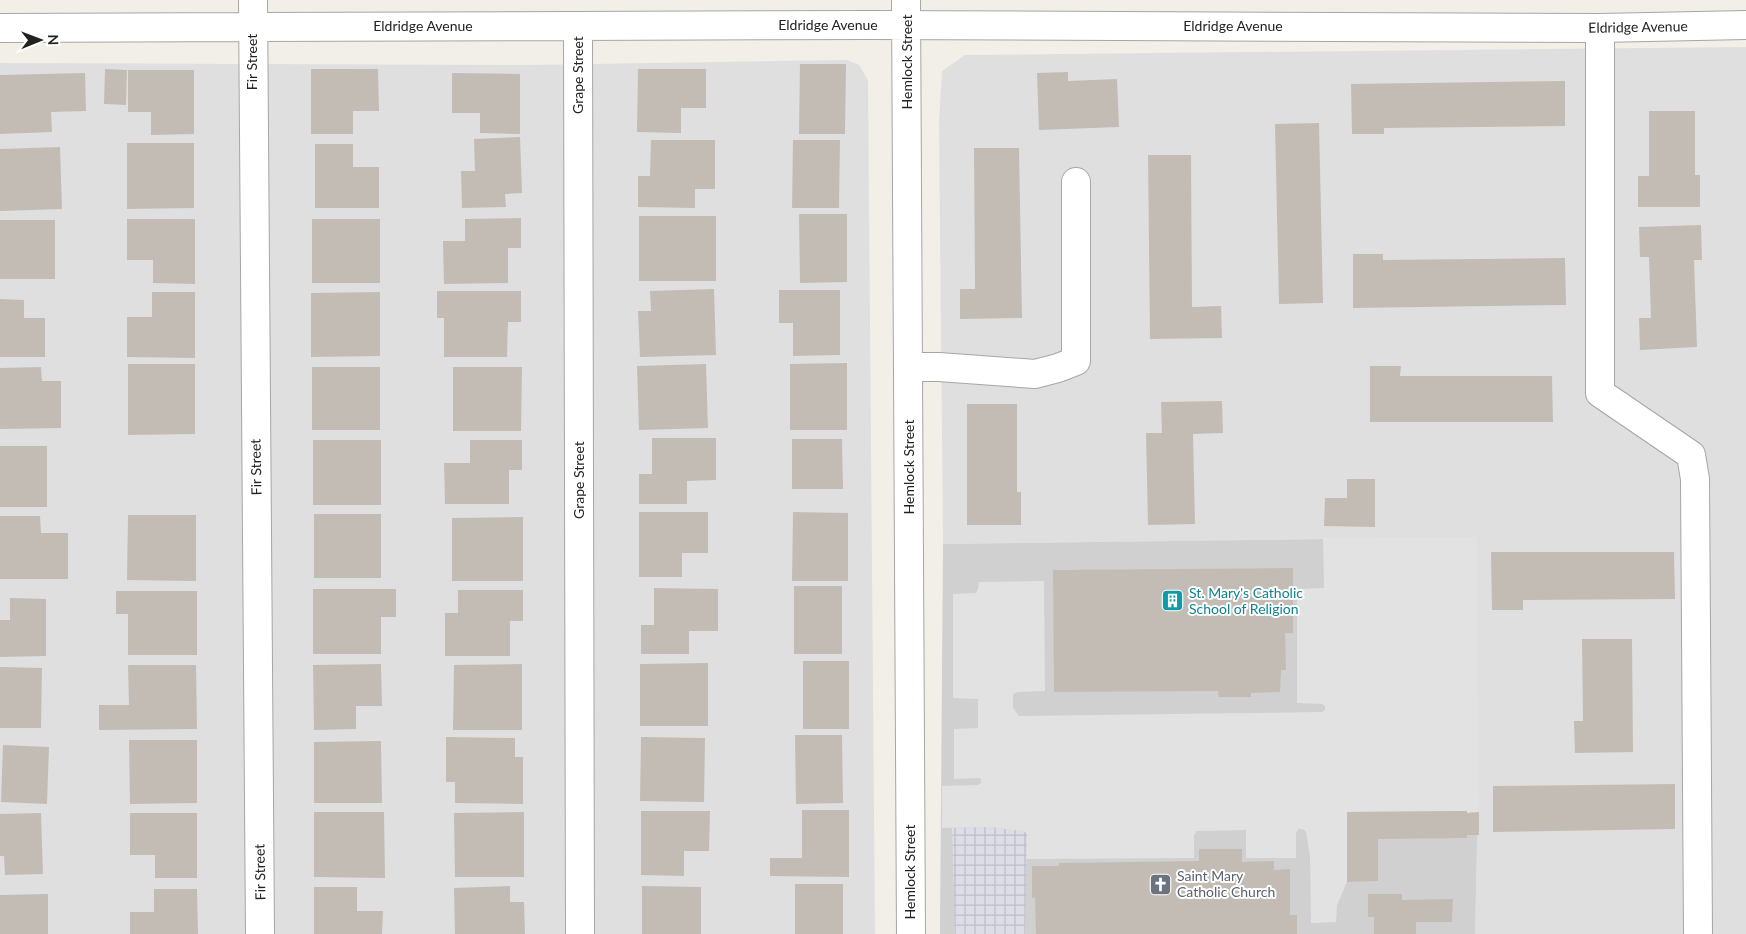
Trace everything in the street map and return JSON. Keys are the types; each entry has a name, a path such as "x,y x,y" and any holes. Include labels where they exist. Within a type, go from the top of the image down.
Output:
{"street":[{"name":"Eldridge Avenue","path":"0,28 252,13 578,27 906,12 1600,28 1746,26"},
{"name":"Hemlock Street","path":"906,12 911,934"},
{"name":"Fir Street","path":"252,13 260,934"},
{"name":"Grape Street","path":"578,27 580,934"},
{"path":"1600,28 1600,393 1691,455 1695,479 1698,934"},
{"path":"908,367 939,367 1035,374 1076,361 1076,182"}],"shaded area":[{"path":"1746,47 1746,934 1475,934 1478,803 1477,537 943,544 939,121 942,71 965,55"},
{"path":"847,60 859,65 868,80 875,934 0,934 0,63 527,65"},
{"path":"1477,537 1478,803 1475,934 940,934 943,544"},
{"path":"1477,537 1479,812 1347,812 1347,882 1337,905 1336,922 1311,923 1310,856 1306,832 1303,829 1298,829 1296,833 1296,858 1246,858 1246,830 1197,831 1194,835 1194,858 1026,859 1027,834 1023,831 990,827 942,828 942,786 978,785 981,783 981,779 978,778 954,779 954,729 978,728 978,699 953,698 953,594 976,593 979,582 1044,581 1045,691 1018,692 1013,694 1013,708 1019,716 1322,712 1325,710 1325,706 1322,704 1297,703 1297,589 1324,588 1323,538"},
{"path":"990,827 1027,833 1025,934 955,934 952,828"}],"building":[{"path":"800,64 846,64 845,134 799,134"},
{"path":"105,69 127,70 126,105 104,104"},
{"path":"311,69 378,69 379,111 353,111 353,134 311,134"},
{"path":"638,69 706,69 706,108 681,108 681,133 637,132"},
{"path":"128,70 194,70 194,134 151,135 151,112 128,112"},
{"path":"1068,72 1068,81 1117,79 1119,127 1039,130 1037,73"},
{"path":"85,73 86,111 51,112 52,132 0,134 0,75"},
{"path":"452,73 520,74 520,134 480,133 480,113 452,113"},
{"path":"1565,81 1565,126 1384,128 1384,134 1352,134 1351,84"},
{"path":"1649,111 1695,111 1695,175 1700,175 1700,207 1638,207 1638,176 1649,176"},
{"path":"1319,123 1323,303 1279,304 1275,124"},
{"path":"520,137 522,193 505,194 506,207 462,208 461,171 475,171 474,139"},
{"path":"651,140 715,140 715,189 695,189 695,208 638,207 638,176 650,176"},
{"path":"793,140 840,140 839,208 792,208"},
{"path":"127,143 194,143 194,208 127,209"},
{"path":"315,144 353,144 353,167 379,167 379,208 315,208"},
{"path":"60,147 62,209 0,211 0,149"},
{"path":"974,148 1019,148 1022,318 960,319 960,289 975,289"},
{"path":"1148,155 1191,155 1192,307 1221,306 1222,338 1150,339"},
{"path":"799,214 847,214 847,282 800,283"},
{"path":"639,216 716,216 716,281 639,281"},
{"path":"521,218 521,248 508,248 508,283 444,284 443,241 465,241 465,219"},
{"path":"127,219 195,219 195,284 153,283 153,260 127,260"},
{"path":"312,219 380,219 380,283 312,283"},
{"path":"0,220 55,220 55,279 0,279"},
{"path":"1701,225 1702,260 1694,260 1697,347 1640,350 1639,318 1651,318 1649,257 1640,257 1639,227"},
{"path":"1353,254 1383,254 1383,260 1565,258 1566,305 1353,308"},
{"path":"714,289 716,355 640,357 638,311 651,311 650,291"},
{"path":"779,290 840,290 840,355 793,356 793,323 779,323"},
{"path":"437,291 521,291 521,322 508,322 507,357 444,357 444,318 437,318"},
{"path":"152,292 195,292 195,358 127,357 127,317 152,317"},
{"path":"380,292 380,356 311,357 311,293"},
{"path":"0,299 24,300 24,318 45,318 45,357 0,357"},
{"path":"847,363 847,430 790,430 790,364"},
{"path":"128,364 195,364 195,434 128,435"},
{"path":"706,364 708,428 639,430 637,366"},
{"path":"1370,366 1401,366 1400,376 1552,376 1553,422 1370,422"},
{"path":"41,367 42,381 61,381 61,428 0,429 0,368"},
{"path":"312,367 380,367 380,430 312,430"},
{"path":"453,367 522,367 521,431 453,431"},
{"path":"1222,401 1223,433 1193,434 1195,524 1148,525 1146,433 1162,433 1161,402"},
{"path":"967,404 1017,404 1017,492 1021,492 1021,525 967,525"},
{"path":"652,438 716,438 716,480 687,481 687,504 639,504 639,474 652,474"},
{"path":"792,439 842,439 843,489 792,489"},
{"path":"313,440 381,440 381,505 313,505"},
{"path":"470,440 522,440 522,470 509,470 509,504 445,504 444,463 470,463"},
{"path":"0,446 47,446 47,507 0,507"},
{"path":"1347,479 1375,479 1375,527 1324,526 1325,498 1347,498"},
{"path":"639,512 708,512 708,553 682,553 682,577 639,577"},
{"path":"793,512 848,513 848,581 792,581"},
{"path":"314,514 381,514 381,578 314,578"},
{"path":"128,515 196,515 196,581 127,580"},
{"path":"0,516 40,516 41,533 68,533 68,579 0,579"},
{"path":"523,517 523,581 452,581 452,518"},
{"path":"1491,552 1674,552 1675,599 1523,600 1523,610 1492,610"},
{"name":"St. Mary's Catholic School of Religion","path":"1293,568 1293,633 1285,633 1286,670 1281,670 1280,692 1251,693 1251,697 1219,697 1218,691 1054,692 1053,570"},
{"path":"794,586 842,586 842,654 794,654"},
{"path":"654,588 718,589 718,631 689,631 689,654 641,654 641,625 654,625"},
{"path":"313,589 396,589 396,617 381,617 381,654 313,654"},
{"path":"458,590 523,590 523,621 510,621 510,656 445,656 445,613 458,613"},
{"path":"116,591 197,591 197,655 128,655 128,614 116,614"},
{"path":"10,598 46,599 46,656 0,657 0,620 10,620"},
{"path":"1582,639 1632,639 1633,752 1575,753 1574,721 1583,721"},
{"path":"803,661 849,661 849,729 803,729"},
{"path":"708,663 708,726 640,726 640,664"},
{"path":"381,664 382,706 356,706 356,729 314,730 313,665"},
{"path":"522,664 522,730 453,730 454,665"},
{"path":"128,665 196,665 197,729 99,730 99,705 129,705"},
{"path":"0,667 42,668 41,728 0,728"},
{"path":"795,735 842,735 843,803 796,804"},
{"path":"446,737 515,738 515,757 523,757 523,804 455,803 455,782 446,782"},
{"path":"641,737 705,738 704,802 640,801"},
{"path":"129,740 197,740 197,803 130,804"},
{"path":"381,741 382,803 314,803 314,742"},
{"path":"3,745 49,747 47,804 1,802"},
{"path":"1675,784 1675,829 1493,832 1493,786"},
{"path":"802,810 849,810 849,877 770,876 770,858 802,858"},
{"path":"641,811 710,811 709,851 684,851 684,876 641,875"},
{"path":"1467,811 1467,813 1479,812 1479,835 1467,835 1467,838 1378,839 1378,881 1347,882 1347,812"},
{"path":"314,812 384,812 385,878 314,877"},
{"path":"524,812 524,877 455,877 454,813"},
{"path":"41,813 43,874 5,875 4,856 0,856 0,814"},
{"path":"130,813 197,813 197,878 155,878 155,855 130,855"},
{"name":"Saint Mary Catholic Church","path":"1199,849 1242,849 1242,862 1274,861 1274,870 1290,869 1290,915 1297,915 1297,934 1036,934 1035,898 1032,898 1032,866 1059,866 1059,863 1199,861"},
{"path":"795,884 843,884 843,934 795,934"},
{"path":"510,886 510,902 524,902 525,934 455,934 454,888"},
{"path":"642,886 701,887 701,934 642,934"},
{"path":"314,887 357,887 357,911 383,911 382,934 314,934"},
{"path":"154,889 197,889 198,934 130,934 130,912 154,912"},
{"path":"48,894 48,934 0,934 0,895"},
{"path":"1368,894 1402,894 1402,900 1453,899 1452,922 1416,922 1416,934 1374,934 1374,917 1368,917"}],"place":[{"name":"St. Mary's Catholic School of Religion","path":"1173,601"},
{"name":"Saint Mary Catholic Church","path":"1161,884"}]}
